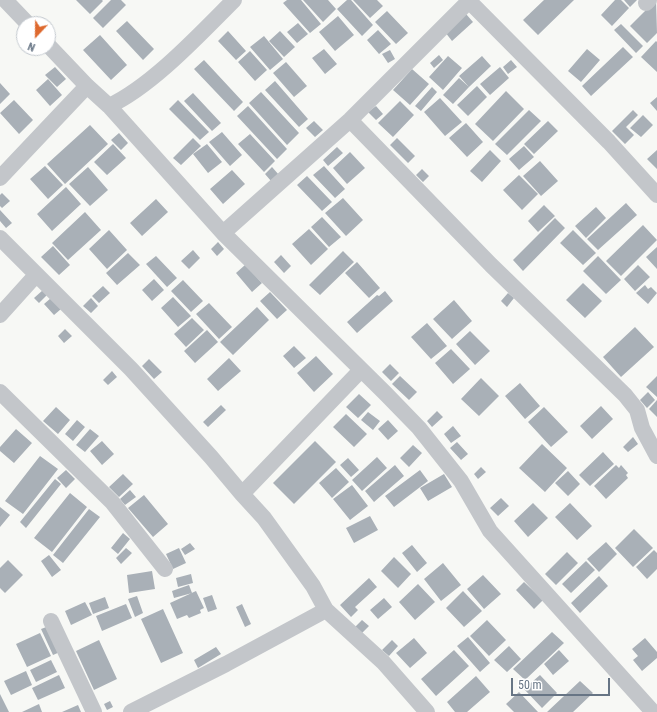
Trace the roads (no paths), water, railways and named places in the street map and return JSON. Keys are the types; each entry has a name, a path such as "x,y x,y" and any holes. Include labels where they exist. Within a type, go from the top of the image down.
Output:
{"street":[{"path":"5,0 20,16"},
{"path":"109,106 128,96 146,82 187,46 234,0"},
{"path":"223,233 350,120 470,0 609,142 657,196"},
{"path":"56,54 86,86 109,106 223,233 385,393 418,428 461,481 490,530 653,712"},
{"path":"0,178 86,86"},
{"path":"350,120 480,254 625,395 637,410 642,428 657,456"},
{"path":"0,238 131,369 264,518 313,586 326,610 383,662 427,712"},
{"path":"0,315 36,275"},
{"path":"242,494 361,370"},
{"path":"0,392 112,502 165,569"},
{"path":"131,712 226,664 326,610"},
{"path":"51,621 94,712"}]}
